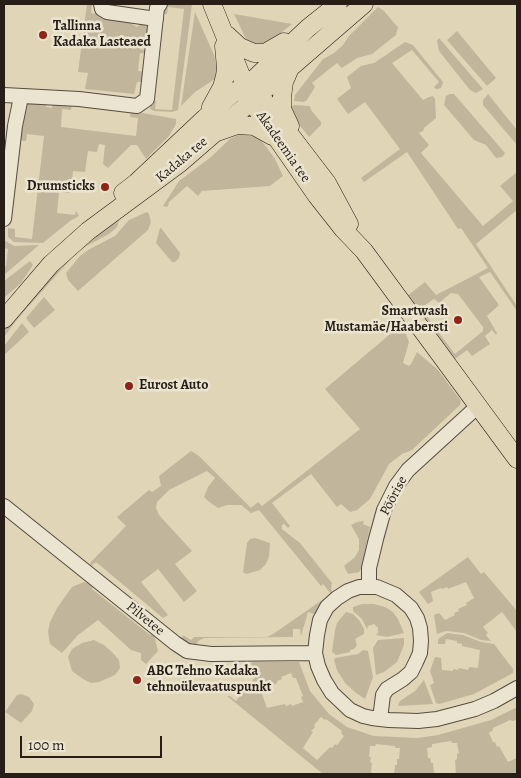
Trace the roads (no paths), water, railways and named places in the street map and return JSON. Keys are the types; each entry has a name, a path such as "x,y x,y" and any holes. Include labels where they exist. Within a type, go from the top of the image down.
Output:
{"main road":[{"name":"Akadeemia tee","path":"212,4 223,31 277,139 331,214 364,251 517,459"},
{"path":"340,4 345,16 342,23"},
{"name":"Kadaka tee","path":"252,90 308,28 340,4"},
{"name":"Kadaka tee","path":"4,319 51,264 68,248 88,231 180,164 232,94 252,90 290,68 364,4"},
{"path":"223,31 248,52 265,53 308,28"},
{"path":"223,31 225,76 209,126 254,126 277,139"},
{"path":"290,68 284,82 282,108 295,141"},
{"name":"Akadeemia tee","path":"252,90 327,183 364,251"},
{"name":"Kadaka tee","path":"4,303 111,203 209,126"}],"street":[{"path":"101,4 102,9 107,12 156,19"},
{"path":"4,95 79,99 138,106 147,99 157,8 160,4"},
{"path":"4,219 15,126 21,97"},
{"name":"Pöörise","path":"369,586 369,568 376,539 384,510 396,486 408,470 478,406"},
{"name":"Pilvetee","path":"4,506 187,651 211,654 315,653"},
{"path":"380,719 383,695 387,689 411,672 420,653 421,634 417,618 405,602 387,590 369,586 348,591 327,607 320,620 317,634 315,653 324,680 339,700 350,710 363,716 380,719 418,721 458,715 494,701 517,688"}],"place":[{"name":"Tallinna Kadaka Lasteaed","path":"43,35"},
{"name":"Drumsticks","path":"105,187"},
{"name":"Smartwash Mustamäe/Haabersti","path":"458,320"},
{"name":"Eurost Auto","path":"129,386"},
{"name":"ABC Tehno Kadaka tehnoülevaatuspunkt","path":"137,680"}]}
